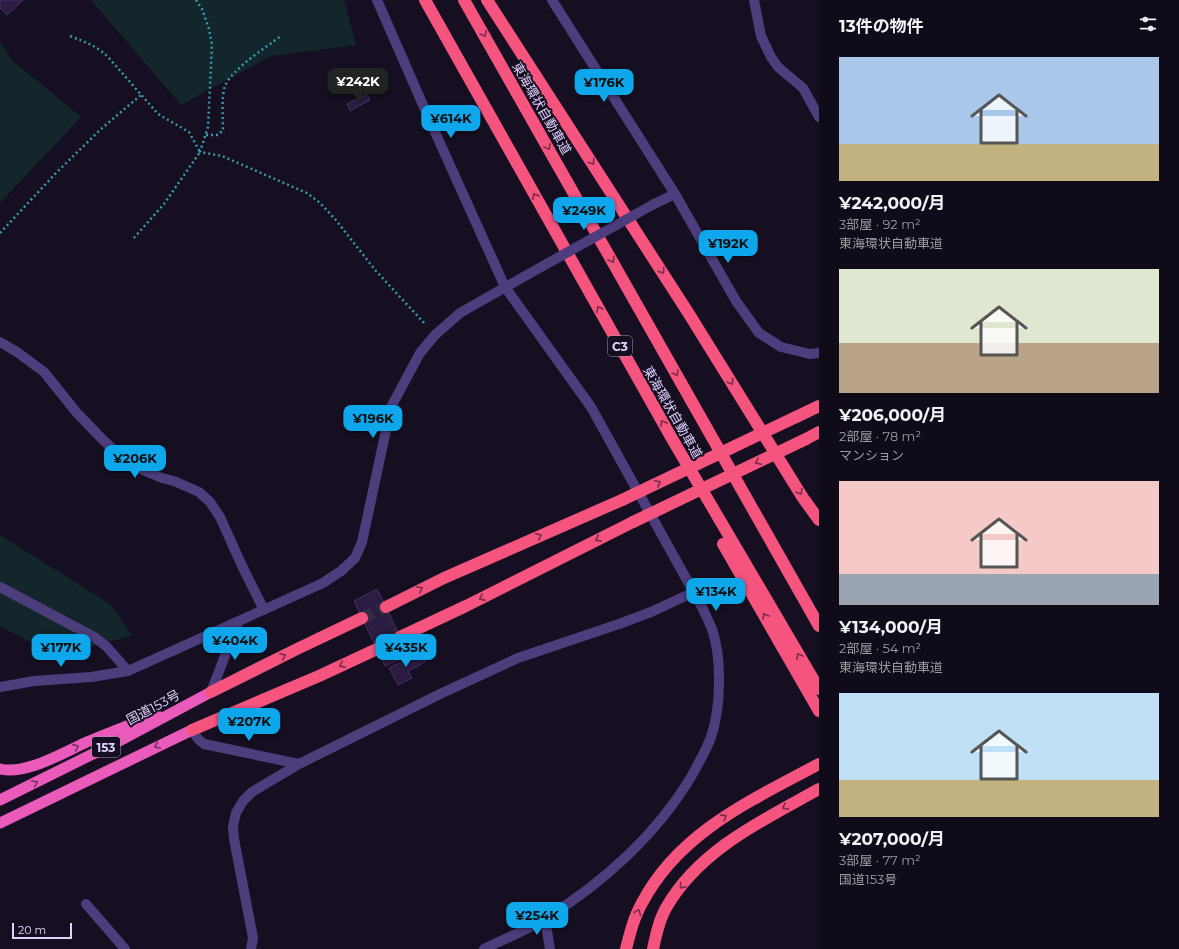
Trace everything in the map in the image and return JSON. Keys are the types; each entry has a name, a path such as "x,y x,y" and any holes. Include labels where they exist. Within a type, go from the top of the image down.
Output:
{"highway":[{"name":"東海環状自動車道","path":"425,0 671,437 819,689"},
{"name":"東海環状自動車道","path":"464,0 819,626"},
{"path":"487,0 689,314 803,498 819,520"},
{"path":"386,607 444,578 622,500 819,406"},
{"path":"400,637 819,432"},
{"path":"671,437 702,505 819,711"},
{"path":"211,692 362,618"},
{"path":"192,730 319,676 377,649"},
{"name":"153","path":"0,769 19,770 35,766 88,742 211,692"},
{"name":"国道153号","path":"0,800 125,738 211,692"},
{"name":"153","path":"0,823 192,730"},
{"path":"626,949 632,925 653,883 668,864 687,845 707,828 732,812 816,766"},
{"path":"653,949 656,933 665,909 680,888 697,869 718,850 742,832 819,789"}],"street":[{"path":"377,0 433,128 506,287 591,407 694,592 712,630 718,658 719,685 717,710 711,736 700,762 681,794 654,827 622,860 584,892 545,919 484,949"},
{"path":"552,0 675,194 736,300 759,333 781,347 810,354 819,353"},
{"path":"754,0 761,36 771,57 778,67 803,88 819,117"},
{"path":"0,687 34,681 91,677 128,671 323,583 341,571 355,558 362,542 391,406 420,353 435,334 460,313 654,204 675,194"},
{"path":"0,342 17,352 44,372 77,413 103,440 131,465 199,492 210,502 220,517 264,610"},
{"path":"0,587 94,637 106,646 128,671"},
{"path":"251,949 253,938 234,839 233,826 236,813 243,801 252,792 299,764 440,694 518,658 652,612 694,592"},
{"path":"211,692 238,622"},
{"path":"192,730 198,739 204,744 299,764"},
{"path":"86,904 125,949"},
{"path":"545,919 550,949"}],"path":[{"path":"132,240 164,204 200,152 206,135 208,127 212,45 207,22 202,9 196,0"},
{"path":"70,36 92,44 109,58 158,114 189,132 200,152"},
{"path":"206,135 218,135 223,130 224,95 226,86 231,77 252,58 281,36"},
{"path":"0,233 56,173 101,129 141,95"},
{"path":"200,152 222,156 307,193 320,203 335,219 376,271 435,334"}],"green space":[{"path":"91,0 344,0 356,45 271,56 181,105"},
{"path":"0,43 13,61 81,117 0,203"},
{"path":"0,535 110,604 132,636 54,655 0,626"}],"building":[{"path":"0,0 23,0 7,15 0,8"},
{"path":"367,94 370,100 350,111 347,104"},
{"path":"377,589 409,655 385,666 354,601"},
{"path":"420,652 425,662 408,671 412,678 398,685 389,668"}],"tunnel":[{"path":"362,618 386,607"},
{"path":"377,649 400,637"}]}
